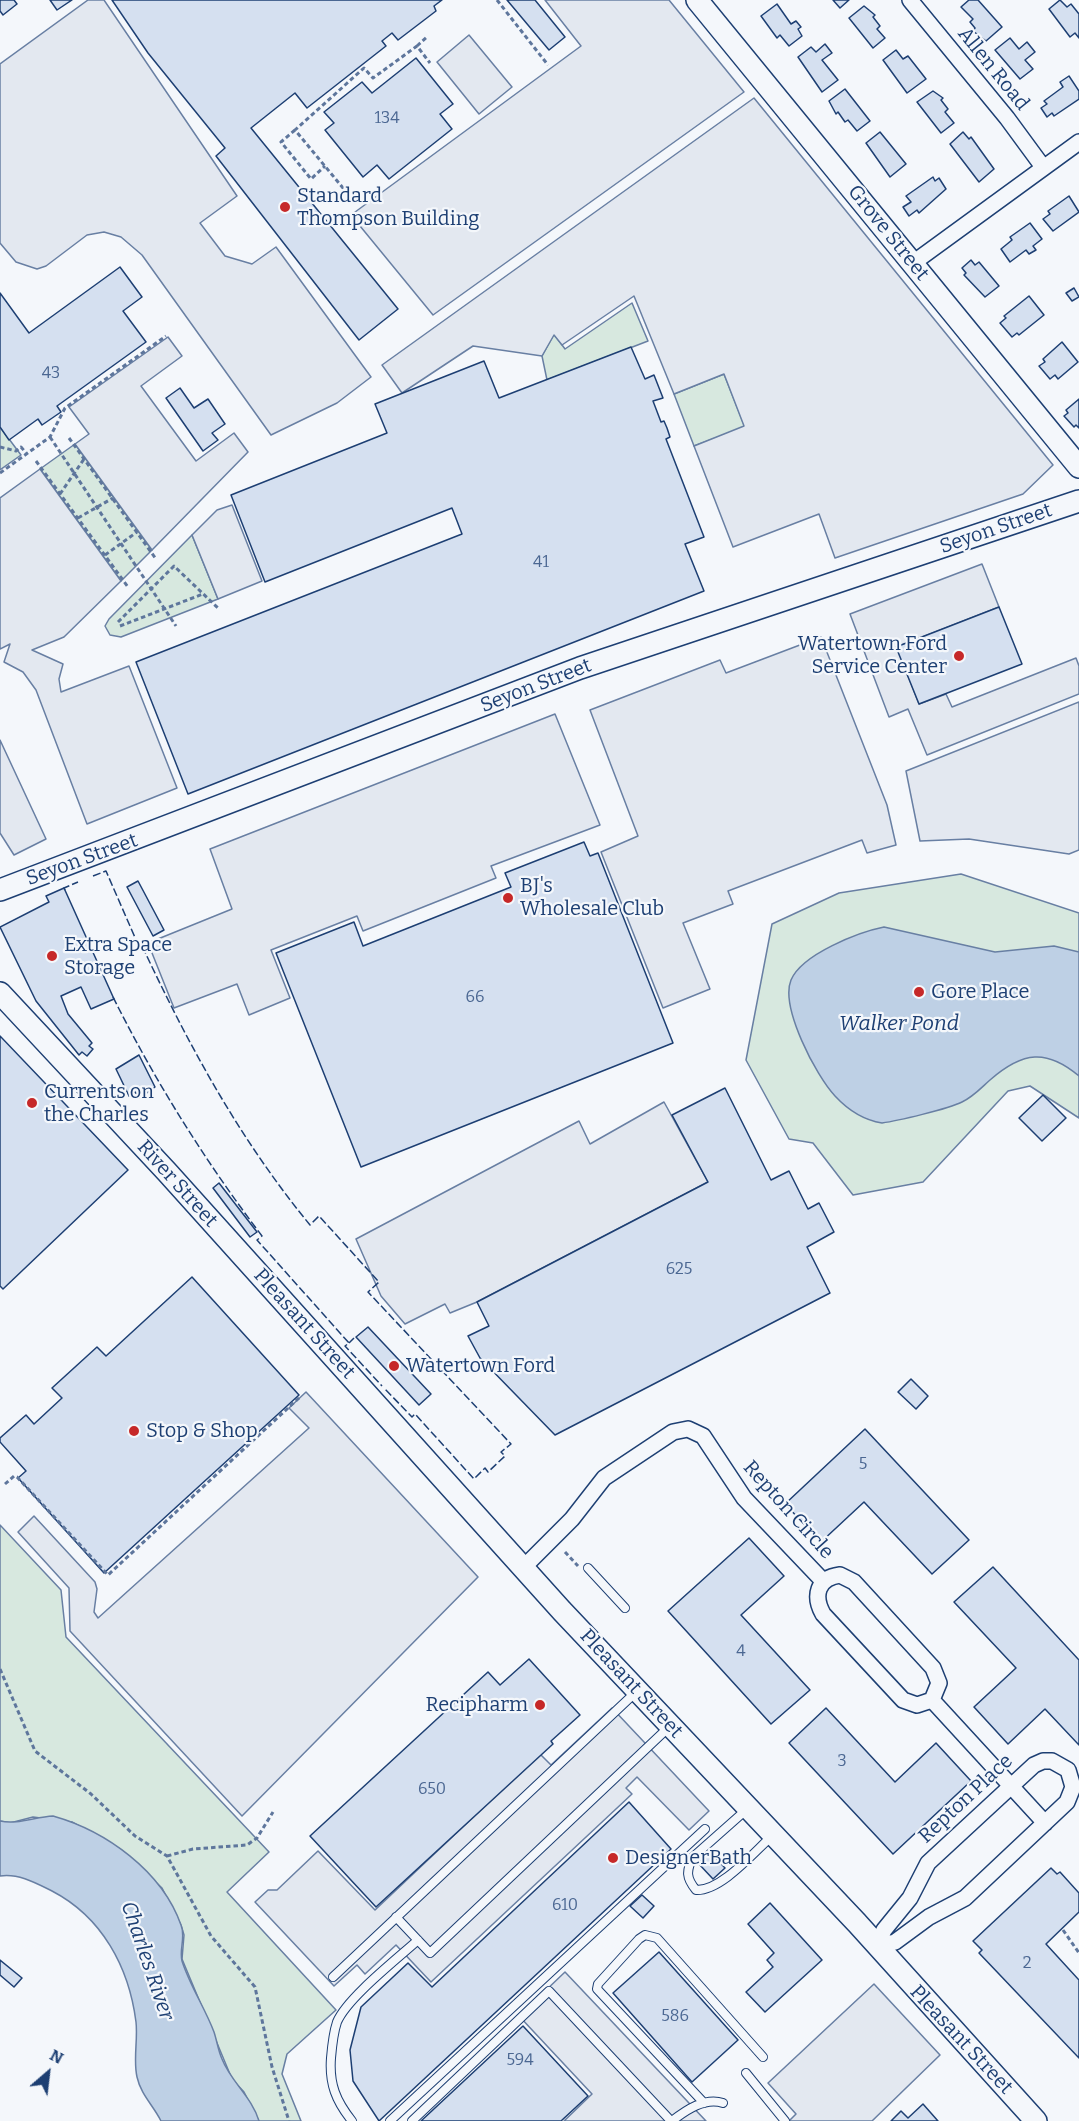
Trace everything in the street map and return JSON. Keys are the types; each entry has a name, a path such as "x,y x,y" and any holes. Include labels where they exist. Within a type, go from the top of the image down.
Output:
{"street":[{"name":"Grove Street","path":"697,0 1079,467"},
{"name":"Allen Road","path":"909,0 1007,118 1042,167"},
{"path":"913,263 1079,142"},
{"name":"Seyon Street","path":"0,890 570,672 1079,501"},
{"name":"River Street","path":"0,993 230,1243"},
{"name":"Pleasant Street","path":"230,1243 523,1568 772,1836 857,1923 876,1947 1036,2121"},
{"name":"Repton Circle","path":"523,1568 567,1525 613,1470 681,1429 688,1429 703,1436 744,1498 823,1581"},
{"name":"Repton Circle","path":"840,1575 854,1582 933,1668 939,1683 932,1700 917,1706 903,1700 823,1614 816,1596 823,1581 840,1575"},
{"path":"932,1700 1045,1823"},
{"name":"Repton Place","path":"1043,1761 1053,1761 1068,1770 1072,1778 1071,1795 1045,1823 965,1898 929,1917 895,1942 876,1947 884,1930 910,1898 927,1863 1034,1765 1043,1761"}],"lane":[{"path":"588,1568 625,1608"},
{"path":"333,1977 637,1691"},
{"path":"396,1917 430,1953 670,1726"},
{"path":"747,1809 693,1857 688,1868 688,1880 696,1890 708,1890 772,1836"},
{"path":"390,2121 705,1829"},
{"path":"704,2103 597,1989 598,1984 639,1939 645,1935 657,1938 763,2057"},
{"path":"352,2121 337,2099 331,2085 334,2034 338,2020 354,1999 418,1940"},
{"path":"412,2121 549,1991 671,2121 704,2103 713,2101 723,2103"},
{"path":"746,2073 785,2121"}],"path":[{"path":"497,0 548,65"},
{"path":"325,166 311,178 281,142 364,68 373,78 428,37"},
{"path":"417,45 430,63"},
{"path":"295,130 353,201"},
{"path":"0,473 50,437 65,408 166,336"},
{"path":"50,437 176,626"},
{"path":"69,438 156,559"},
{"path":"0,447 16,451 21,447 27,454"},
{"path":"60,494 84,459"},
{"path":"36,461 128,587"},
{"path":"78,518 113,498"},
{"path":"105,555 137,532"},
{"path":"203,594 119,624 174,566 219,609"},
{"path":"5,1484 14,1476 16,1477 108,1575 301,1396"},
{"path":"0,1669 35,1751 91,1794 135,1836 167,1856 211,1936 255,1987 272,2067 289,2121"},
{"path":"167,1856 193,1849 247,1845 258,1838 273,1812"},
{"path":"1063,1930 1079,1953"}],"shaded area":[{"path":"88,0 104,0 237,196 200,223 225,256 252,264 276,247 371,377 337,403 271,435 142,255 121,237 104,232 87,235 46,266 37,269 16,262 0,243 0,64"},
{"path":"545,0 669,0 744,92 433,315 351,215 581,46"},
{"path":"469,35 512,87 479,114 437,62"},
{"path":"754,98 1053,465 1023,494 835,558 819,514 733,547 694,446 744,426 724,374 674,394 634,296 562,345 554,335 542,356 473,346 402,393 382,365"},
{"path":"632,303 648,341 547,380 542,356 554,334 565,349"},
{"path":"168,337 182,356 141,386 196,461 234,433 248,452 152,550 75,444 89,434 69,407"},
{"path":"724,374 745,427 694,446 674,394"},
{"path":"0,427 21,455 0,470"},
{"path":"75,444 152,550 121,581 40,469"},
{"path":"40,469 121,581 64,637 32,650 63,664 59,679 61,692 129,666 177,788 87,824 36,690 23,672 4,662 10,644 0,649 0,498"},
{"path":"232,505 262,581 218,599 192,535 217,510"},
{"path":"192,535 218,599 121,637 110,635 105,626 109,619"},
{"path":"982,564 999,607 897,647 919,704 946,694 952,707 1076,658 1079,666 1079,694 927,755 908,709 889,717 850,614"},
{"path":"821,637 887,805 896,845 867,853 862,840 728,891 733,904 683,923 710,989 663,1008 601,852 638,836 590,710 720,660 726,673"},
{"path":"1079,702 1079,850 1069,854 969,839 920,841 906,771"},
{"path":"555,714 600,825 491,866 496,878 363,931 357,916 271,950 290,998 249,1015 237,984 174,1008 148,943 232,909 210,849"},
{"path":"0,740 46,839 14,855 0,833"},
{"name":"Gore Place","path":"961,874 1079,913 1079,1118 1030,1086 1008,1091 923,1182 853,1195 813,1143 789,1139 746,1060 772,924 839,893"},
{"path":"664,1102 708,1182 477,1302 450,1313 445,1304 405,1324 381,1296 356,1239 579,1121 590,1144"},
{"path":"306,1392 478,1577 242,1816 70,1631 69,1588 18,1532 34,1516 95,1582 97,1589 94,1612 98,1618 309,1428 289,1408"},
{"path":"0,1525 61,1590 66,1637 269,1852 227,1892 336,2010 287,2054 282,2074 301,2121 259,2121 244,2092 232,2079 182,1959 184,1935 162,1888 120,1849 72,1822 33,1817 10,1823 0,1821"},
{"path":"612,1708 709,1811 689,1830 637,1777 626,1788 632,1794 431,1982 396,1945 365,1974 357,1965 334,1986 255,1902 268,1890 277,1890 318,1851 375,1910 540,1754 551,1765"},
{"path":"565,1972 706,2121 564,2121 592,2094 519,2016"},
{"path":"874,1984 940,2055 872,2121 789,2121 796,2114 768,2083"}],"water":[{"name":"Walker Pond","path":"884,927 995,952 1054,946 1079,952 1079,1076 1056,1061 1035,1057 1013,1063 973,1095 955,1105 882,1123 862,1117 851,1110 827,1086 802,1041 791,1007 789,992 791,980 797,970 819,953 846,939"},
{"name":"Charles River","path":"53,1816 93,1832 112,1843 130,1856 160,1887 181,1925 182,1961 214,2032 219,2052 231,2075 252,2104 259,2121 161,2121 144,2095 137,2077 136,2022 127,1982 120,1963 99,1929 70,1902 52,1891 27,1879 0,1876 0,1821"}],"building":[{"path":"0,0 14,0 17,4 3,15 0,11"},
{"path":"50,0 72,0 57,10"},
{"name":"Standard Thompson Building","path":"112,0 442,0 434,6 436,11 398,40 392,33 382,41 386,46 307,108 295,93 251,128 398,309 359,340 216,156 225,148 148,53"},
{"path":"507,0 535,0 565,37 549,50"},
{"path":"833,0 849,0 840,8"},
{"path":"969,0 978,0 1002,27 986,41 973,31 975,28 970,22 973,19 961,7"},
{"path":"1060,0 1067,7 1071,4 1079,14 1079,38 1075,33 1070,37 1049,9"},
{"path":"777,4 791,24 796,21 801,27 798,29 802,36 789,46 780,35 777,38 761,16"},
{"path":"864,6 875,15 873,17 880,26 877,29 885,38 873,48 849,18"},
{"path":"1010,38 1019,49 1027,42 1035,52 1025,60 1033,69 1020,79 995,50"},
{"path":"825,44 832,53 822,60 838,80 822,92 798,57 811,47 816,52"},
{"path":"896,50 903,59 908,56 926,79 907,93 883,60"},
{"path":"416,58 453,104 440,114 452,129 389,179 377,165 363,177 325,130 334,123 324,112 362,82 372,93"},
{"path":"1069,76 1079,91 1079,99 1054,116 1052,113 1047,117 1041,108 1047,104 1044,101 1063,87 1060,82"},
{"path":"845,89 870,121 857,131 848,120 845,122 838,112 836,114 829,101"},
{"path":"933,91 943,98 941,100 948,109 945,112 954,123 941,133 917,102"},
{"path":"880,132 906,164 890,177 866,143"},
{"path":"963,132 969,139 971,137 994,169 979,182 950,144"},
{"path":"933,177 935,181 939,178 946,189 919,213 917,210 909,216 903,207 911,202 906,196"},
{"path":"1069,196 1079,212 1053,231 1043,219 1050,214 1048,211"},
{"path":"1030,223 1042,239 1033,246 1036,250 1029,254 1026,250 1010,262 1001,249 1012,240 1010,237"},
{"path":"971,260 975,265 979,262 999,286 985,297 964,275 966,273 962,268"},
{"path":"120,267 142,297 123,311 146,342 57,406 61,412 42,425 38,419 9,440 0,427 0,293 29,333"},
{"path":"1074,288 1079,297 1072,301 1066,293"},
{"path":"1029,296 1044,315 1019,335 1017,333 1012,337 1000,323 1006,318 1004,316"},
{"path":"1062,342 1078,362 1058,379 1055,375 1050,379 1039,366 1045,362 1043,359"},
{"path":"631,347 645,379 654,375 663,398 653,401 661,422 664,421 667,428 670,437 666,439 704,537 685,544 704,591 188,794 136,662 462,534 452,508 265,582 231,495 387,433 375,404 484,361 499,398"},
{"path":"180,388 194,408 208,399 225,424 212,433 218,440 203,451 166,398"},
{"path":"1079,399 1079,428 1076,425 1074,427 1064,416 1068,413 1066,410"},
{"name":"Watertown Ford Service Center","path":"999,607 1022,664 919,704 896,647"},
{"path":"584,842 590,856 598,853 673,1043 361,1167 276,953 354,922 363,946 511,887 505,873"},
{"path":"138,881 164,930 153,936 127,887"},
{"path":"64,888 114,999 91,1009 81,987 61,996 68,1014 92,1043 89,1046 93,1049 87,1056 82,1052 79,1055 36,1001 0,927 49,902 46,896"},
{"name":"Currents on the Charles","path":"0,1036 128,1170 3,1289 0,1286"},
{"path":"139,1055 155,1087 140,1098 135,1092 129,1096 116,1069"},
{"path":"725,1088 771,1180 789,1171 808,1209 819,1203 834,1232 807,1247 830,1293 555,1435 480,1358 468,1336 489,1326 477,1302 708,1182 672,1115"},
{"path":"1043,1095 1066,1118 1042,1141 1019,1118"},
{"path":"219,1183 257,1232 250,1237 213,1188"},
{"name":"Stop & Shop","path":"192,1277 299,1395 104,1573 18,1478 26,1471 0,1442 0,1438 26,1415 34,1424 62,1398 52,1388 97,1347 106,1356"},
{"name":"Watertown Ford","path":"368,1327 431,1394 419,1405 356,1337"},
{"path":"911,1379 928,1396 916,1409 898,1392"},
{"path":"865,1429 969,1540 932,1574 864,1502 821,1542 785,1504"},
{"path":"749,1538 784,1576 741,1615 810,1690 771,1724 668,1611"},
{"path":"993,1567 1079,1660 1079,1745 1045,1709 1008,1744 974,1707 1016,1668 954,1602"},
{"path":"529,1659 580,1715 551,1741 553,1744 376,1907 310,1836 488,1672 500,1685"},
{"path":"826,1708 895,1782 936,1743 971,1781 893,1854 789,1743"},
{"path":"629,1802 671,1849 379,2121 353,2081 350,2050 361,2007 408,1963 432,1987"},
{"path":"710,1852 725,1868 713,1879 698,1863"},
{"path":"1051,1868 1057,1874 1060,1872 1079,1893 1079,1912 1046,1944 1079,1980 1079,2058 979,1953 982,1950 973,1941"},
{"path":"642,1895 654,1906 643,1918 630,1906"},
{"path":"770,1903 822,1960 765,2012 746,1992 773,1967 767,1960 774,1953 748,1924"},
{"path":"659,1952 738,2040 692,2082 613,1993"},
{"path":"0,1960 22,1978 14,1987 0,1975"},
{"path":"523,2026 588,2096 561,2121 421,2121"},
{"path":"923,2104 938,2121 891,2121 901,2111 908,2118"}],"fence":[{"path":"93,876 106,871 140,949 144,950 218,1093 285,1193 310,1225 319,1216 379,1282 368,1292 511,1444 501,1452 505,1456 488,1472 485,1468 474,1479 415,1414 412,1417 385,1389"},
{"path":"65,890 64,888 78,882"},
{"path":"113,997 182,1120 262,1236 257,1240 349,1343 345,1346 382,1386"},
{"path":"349,1343 354,1338"}],"place":[{"name":"Standard Thompson Building","path":"285,207"},
{"name":"Watertown Ford Service Center","path":"959,656"},
{"name":"BJ's Wholesale Club","path":"508,898"},
{"name":"Extra Space Storage","path":"52,956"},
{"name":"Gore Place","path":"919,992"},
{"name":"Currents on the Charles","path":"32,1103"},
{"name":"Watertown Ford","path":"394,1366"},
{"name":"Stop & Shop","path":"134,1431"},
{"name":"Recipharm","path":"540,1705"},
{"name":"DesignerBath","path":"613,1858"}]}
